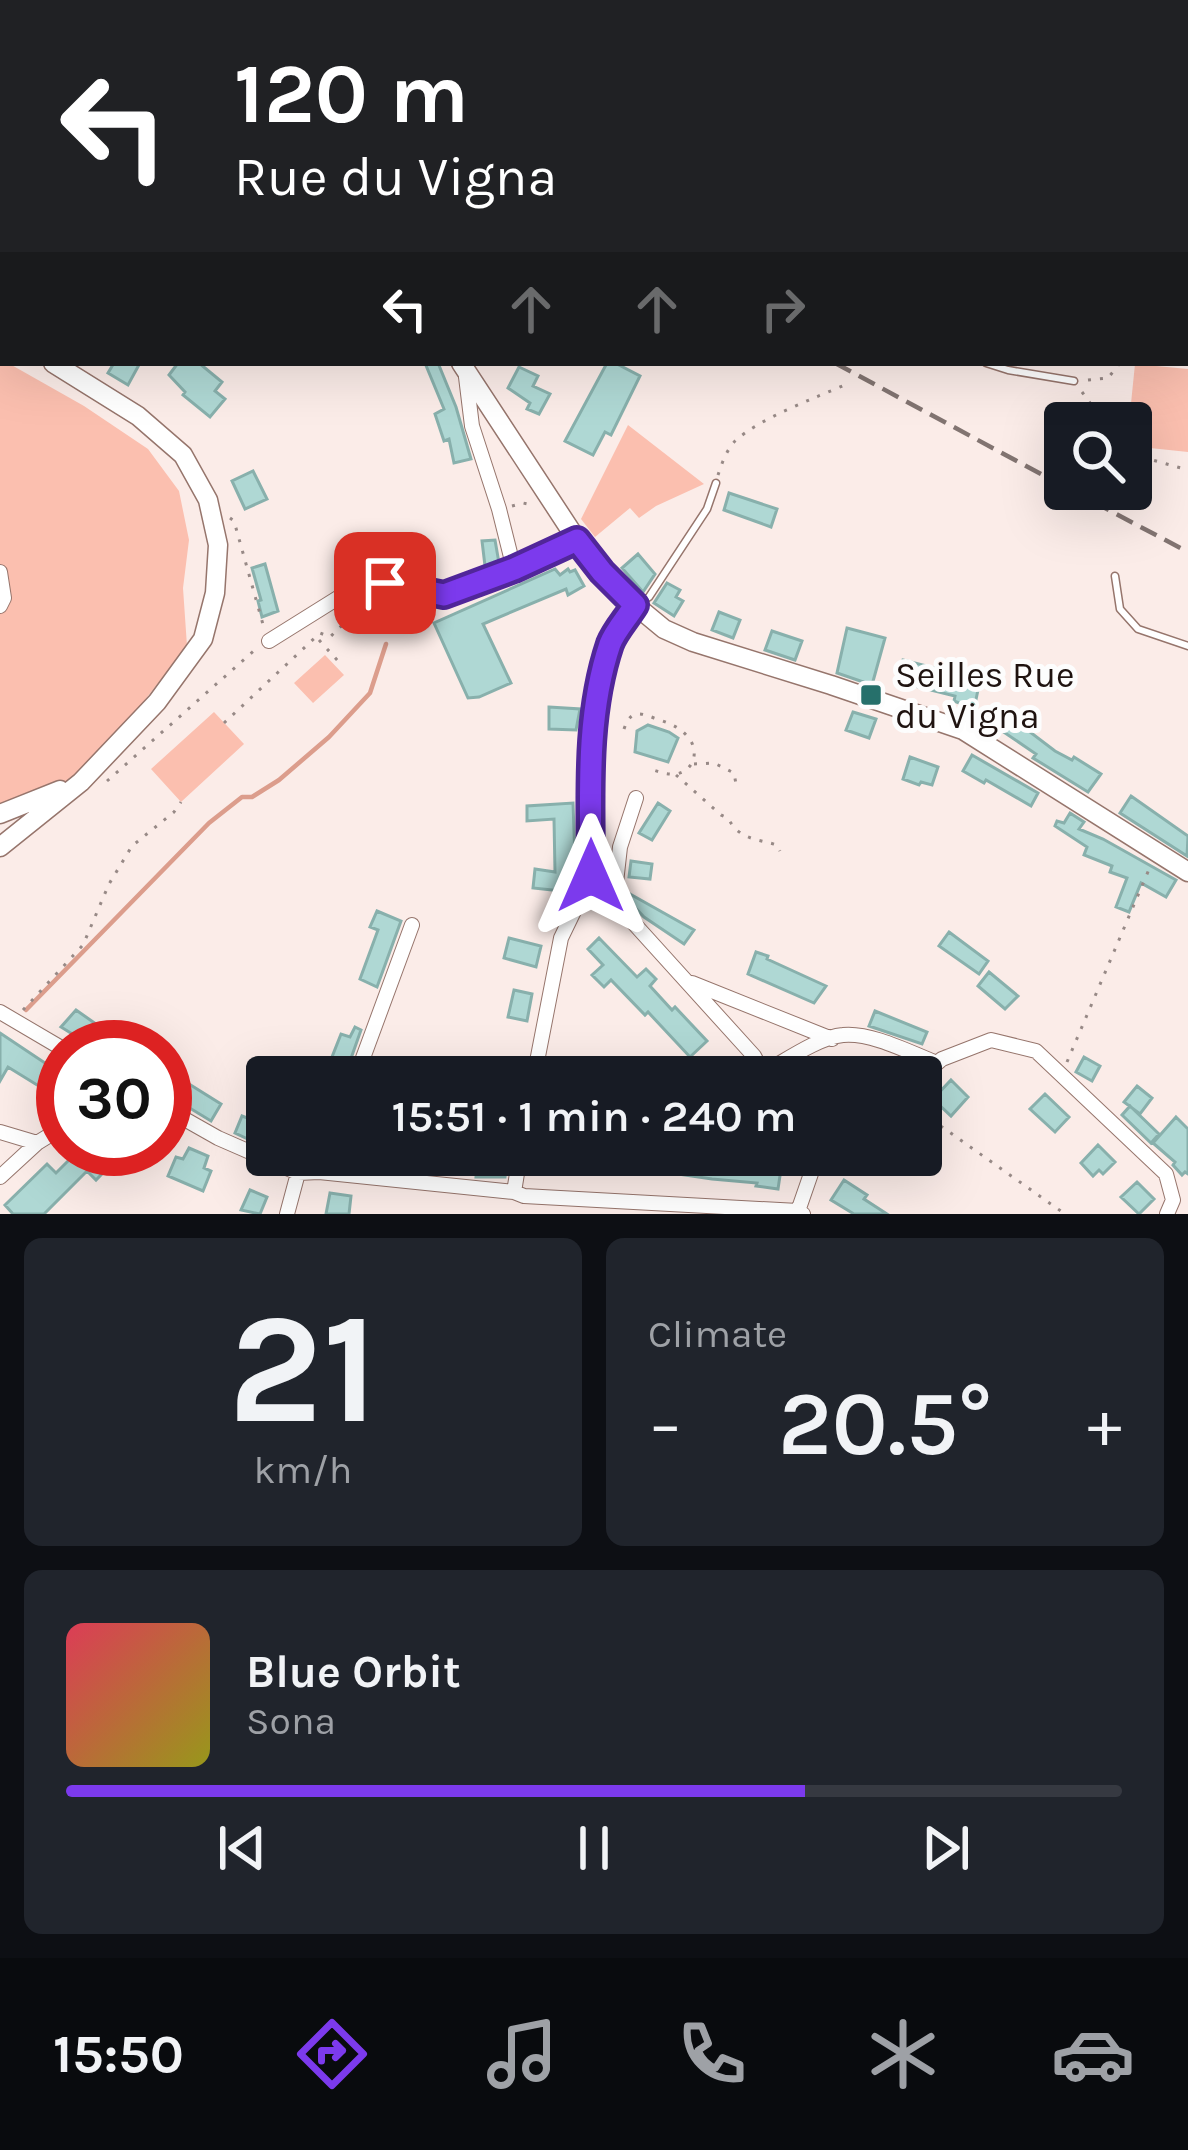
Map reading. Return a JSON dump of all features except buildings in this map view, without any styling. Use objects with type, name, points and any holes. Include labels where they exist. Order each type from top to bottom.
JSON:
[{"type":"street","points":[[0,847],[90,786],[158,702],[202,638],[218,570],[218,544],[208,500],[183,455],[137,416],[58,366]]},
{"type":"street","points":[[463,367],[472,426],[514,569]]},
{"type":"street","points":[[463,367],[577,540],[602,572],[664,629],[963,730],[1188,872]]},
{"type":"street","points":[[268,641],[365,585],[385,583],[444,595],[577,540]]},
{"type":"street","points":[[0,572],[4,598],[0,606]]},
{"type":"street","points":[[538,1056],[561,938],[591,876],[592,746],[600,688],[611,640],[635,605]]},
{"type":"street","points":[[0,814],[90,786]]},
{"type":"street","points":[[614,900],[620,848],[636,798]]},
{"type":"street","points":[[591,876],[754,1056]]},
{"type":"street","points":[[364,1056],[412,926]]},
{"type":"street","points":[[688,981],[832,1039]]},
{"type":"street","points":[[7,1016],[36,1033]]},
{"type":"street","points":[[795,1056],[843,1035],[877,1040],[917,1056]]},
{"type":"street","points":[[942,1062],[991,1040],[1036,1051],[1166,1174],[1173,1200],[1167,1214]]},
{"type":"street","points":[[192,1123],[246,1150]]},
{"type":"street","points":[[0,1132],[36,1143]]},
{"type":"street","points":[[0,1177],[36,1144]]},
{"type":"street","points":[[287,1214],[297,1176]]},
{"type":"street","points":[[359,1176],[524,1196],[799,1213],[810,1176]]},
{"type":"street","points":[[514,1192],[517,1176]]},
{"type":"lane","points":[[995,366],[1074,381]]},
{"type":"lane","points":[[635,605],[649,597],[707,509],[716,483]]},
{"type":"lane","points":[[1115,576],[1120,609],[1138,629],[1188,646]]},
{"type":"path","points":[[1074,381],[1108,378],[1118,366]]},
{"type":"path","points":[[1074,381],[1090,402]]},
{"type":"path","points":[[716,483],[723,459],[742,436],[847,384]]},
{"type":"path","points":[[1152,460],[1188,470]]},
{"type":"path","points":[[90,786],[268,641],[234,521],[208,500]]},
{"type":"path","points":[[499,509],[523,503],[561,514]]},
{"type":"path","points":[[224,723],[316,637],[330,637],[385,583]]},
{"type":"path","points":[[316,637],[338,661],[334,665]]},
{"type":"path","points":[[624,729],[628,719],[641,713],[676,726],[695,747],[689,769],[667,774],[647,768]]},
{"type":"path","points":[[692,764],[714,763],[734,773],[736,784]]},
{"type":"path","points":[[674,774],[728,818],[734,829],[758,843],[778,844],[780,851]]},
{"type":"path","points":[[7,1016],[83,945],[109,884],[132,846],[181,802]]},
{"type":"path","points":[[1062,1075],[1156,851]]},
{"type":"path","points":[[942,1127],[1065,1214]]},
{"type":"shaded area","points":[[0,366],[13,366],[148,449],[179,491],[189,540],[183,588],[187,646],[81,782],[0,814]]},
{"type":"shaded area","points":[[1135,366],[1188,369],[1188,452],[1152,448],[1152,402],[1131,402]]},
{"type":"shaded area","points":[[628,425],[704,484],[639,518],[630,508],[595,537],[581,519]]},
{"type":"shaded area","points":[[325,655],[344,675],[313,703],[294,683]]},
{"type":"shaded area","points":[[214,712],[244,744],[181,802],[151,769]]},
{"type":"waterway","points":[[26,1010],[209,823],[242,797],[252,797],[279,780],[329,737],[370,693],[386,644]]},
{"type":"railway","points":[[841,366],[1044,476]]},
{"type":"railway","points":[[1109,510],[1188,552]]},
{"type":"place","name":"Seilles Rue du Vigna","points":[[871,695]]},
{"type":"route","points":[[385,583],[444,595],[577,540],[635,605],[611,640],[600,688],[592,746],[591,876]]}]
